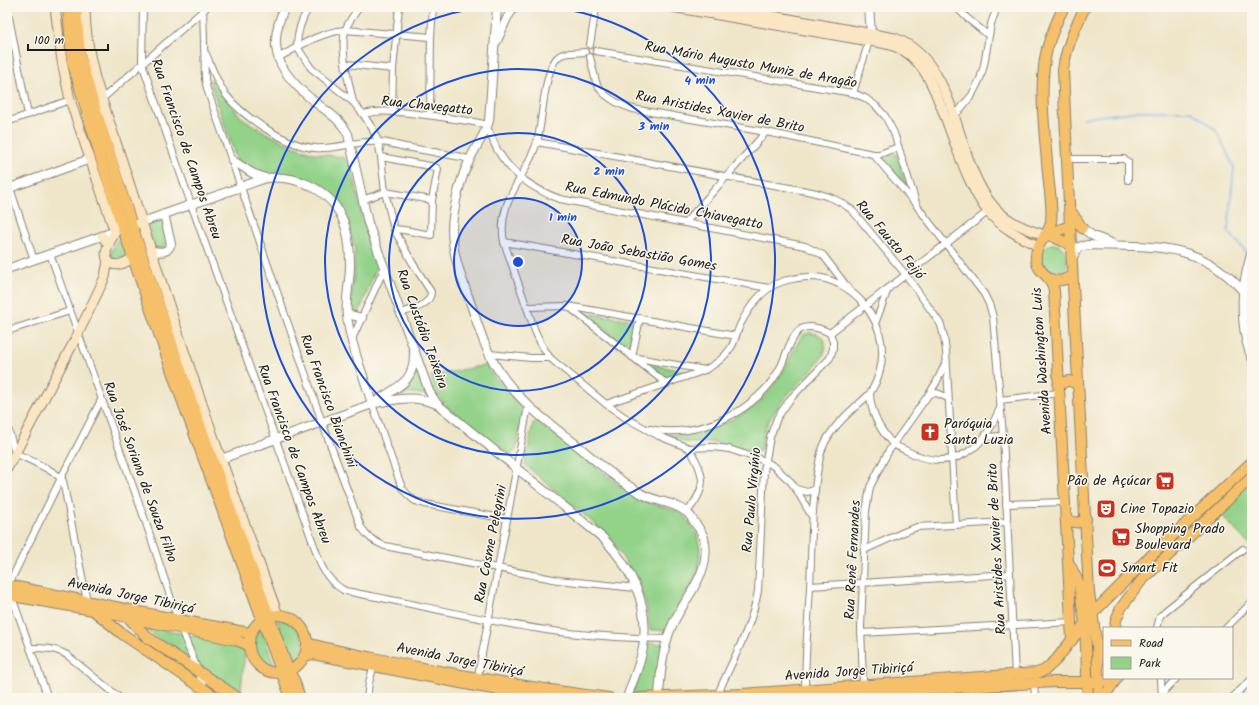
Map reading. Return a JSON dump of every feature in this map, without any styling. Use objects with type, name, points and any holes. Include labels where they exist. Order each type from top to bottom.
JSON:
[{"type":"main road","points":[[55,7],[62,61],[70,100],[90,159],[123,229],[142,254],[221,459],[286,672],[290,698]]},
{"type":"main road","points":[[68,7],[72,61],[123,229]]},
{"type":"main road","points":[[76,7],[80,56],[92,98],[123,229]]},
{"type":"main road","points":[[85,7],[86,34],[89,56],[142,222],[142,254],[176,386],[269,617]]},
{"type":"main road","points":[[672,7],[870,37]]},
{"type":"main road","points":[[723,7],[870,37],[904,51],[913,58],[924,72],[951,120],[975,191],[991,209],[999,222],[1038,246],[1049,228],[1051,213],[1044,130],[1043,98],[1045,66],[1049,43],[1064,7]]},
{"type":"main road","points":[[1085,7],[1070,42],[1063,70],[1066,159],[1089,593],[1097,645],[1098,670]]},
{"type":"main road","points":[[1069,208],[1082,228]]},
{"type":"main road","points":[[991,209],[1029,230],[1052,236],[1071,244]]},
{"type":"main road","points":[[1045,235],[1070,226]]},
{"type":"main road","points":[[7,469],[78,334],[105,277],[108,260],[106,252],[109,245],[123,229]]},
{"type":"main road","points":[[102,236],[109,245]]},
{"type":"main road","name":"Avenida Washington Luis","points":[[1038,246],[1036,260],[1039,269],[1050,280],[1054,291],[1058,390],[1069,564],[1079,584],[1085,623],[1088,698]]},
{"type":"main road","points":[[105,277],[117,266],[142,254]]},
{"type":"main road","points":[[108,260],[110,263],[117,266]]},
{"type":"main road","points":[[1050,280],[1063,281],[1072,275]]},
{"type":"main road","points":[[1058,390],[1064,382],[1071,381],[1078,386]]},
{"type":"main road","name":"Avenida Jorge Tibiriçá","points":[[865,692],[1037,673],[1045,670],[1056,660],[1093,613],[1139,567],[1252,462]]},
{"type":"main road","points":[[1115,627],[1116,620],[1121,608],[1141,581],[1252,477]]},
{"type":"main road","points":[[1067,519],[1076,523],[1082,522],[1086,519]]},
{"type":"main road","points":[[1069,564],[1072,640]]},
{"type":"main road","name":"Avenida Jorge Tibiriçá","points":[[8,590],[93,610],[130,614],[148,622],[250,632]]},
{"type":"main road","name":"Avenida Jorge Tibiriçá","points":[[8,590],[87,601],[130,614],[180,625],[236,640],[248,645]]},
{"type":"main road","points":[[1089,593],[1099,599],[1108,598],[1112,607],[1119,609],[1121,608]]},
{"type":"main road","points":[[93,610],[121,633],[206,694],[217,698]]},
{"type":"main road","points":[[130,614],[147,637],[238,698]]},
{"type":"main road","points":[[286,616],[301,626],[306,634],[307,642],[305,656],[300,663],[286,672],[274,674],[267,672],[254,662],[250,655],[248,645],[250,632],[253,627],[269,617],[286,616]]},
{"type":"main road","points":[[147,637],[145,632],[148,622]]},
{"type":"main road","points":[[1085,635],[1090,634],[1093,636],[1098,670],[1103,678]]},
{"type":"main road","name":"Avenida Jorge Tibiriçá","points":[[307,642],[374,662]]},
{"type":"main road","name":"Avenida Jorge Tibiriçá","points":[[305,656],[313,654],[374,662],[477,682],[546,698]]},
{"type":"main road","points":[[1054,682],[1053,672],[1056,660]]},
{"type":"main road","points":[[286,672],[294,680],[300,698]]},
{"type":"main road","points":[[1103,698],[1117,679]]},
{"type":"main road","points":[[1099,698],[1104,680]]},
{"type":"main road","name":"Avenida Jorge Tibiriçá","points":[[640,698],[865,692],[1104,680]]},
{"type":"main road","name":"Avenida Jorge Tibiriçá","points":[[477,682],[609,698]]},
{"type":"main road","name":"Avenida Jorge Tibiriçá","points":[[788,698],[805,693]]},
{"type":"street","points":[[7,7],[28,115]]},
{"type":"street","name":"Rua Francisco de Campos Abreu","points":[[142,7],[142,62],[191,204],[321,565],[326,575],[335,585],[345,591],[489,620],[566,632],[644,639],[667,639]]},
{"type":"street","name":"Rua Custódio Teixeira","points":[[285,7],[279,18],[276,35],[278,58],[282,67],[298,87],[337,118],[344,126],[348,134],[368,223],[402,313],[429,391],[437,404],[603,538],[624,564],[636,588],[644,619],[644,639],[640,661],[627,698]]},
{"type":"street","points":[[308,7],[303,16],[299,29],[297,47],[315,72],[353,102],[363,114],[378,142],[382,157],[385,192],[394,230],[431,292],[431,297],[423,305],[402,313]]},
{"type":"street","points":[[353,102],[346,64],[344,42],[345,30],[359,7]]},
{"type":"street","points":[[392,112],[399,7]]},
{"type":"street","points":[[430,115],[433,7]]},
{"type":"street","points":[[497,7],[489,121],[487,128],[469,160],[458,188],[452,230],[453,247],[462,278],[490,354],[505,381],[528,406],[635,490],[651,499],[676,506],[687,512],[703,536],[705,547],[704,565],[698,582],[678,614],[667,639],[660,674],[659,698]]},
{"type":"street","points":[[494,49],[506,20],[514,7]]},
{"type":"street","points":[[585,52],[586,48],[590,45],[596,7]]},
{"type":"street","points":[[853,93],[870,37],[869,7]]},
{"type":"street","points":[[956,7],[988,35]]},
{"type":"street","points":[[951,120],[972,95],[980,79],[984,65],[988,35],[997,7]]},
{"type":"street","points":[[102,99],[204,8]]},
{"type":"street","name":"Rua Francisco Bianchini","points":[[204,8],[205,78],[207,89],[322,422],[361,527],[372,540],[385,546],[558,580],[636,588]]},
{"type":"street","points":[[496,17],[501,20],[506,20]]},
{"type":"street","points":[[278,58],[297,47],[332,31],[345,30],[431,37]]},
{"type":"street","points":[[585,52],[590,57],[594,56],[596,51],[595,48],[590,45]]},
{"type":"street","points":[[204,49],[212,69],[226,95],[240,110],[254,121],[283,138],[303,146],[316,148],[333,148],[378,142],[462,157],[469,160]]},
{"type":"street","name":"Rua Mário Augusto Muniz de Aragão","points":[[596,51],[853,93],[865,98],[876,106],[885,116],[898,147]]},
{"type":"street","points":[[585,52],[564,54],[555,60],[550,70],[537,142],[505,211],[503,228],[504,242],[535,331],[541,344],[550,358],[606,404],[640,427],[689,448],[714,446],[729,449],[765,461],[783,473],[796,489],[812,517]]},
{"type":"street","name":"Rua Aristides Xavier de Brito","points":[[590,57],[597,83],[608,97],[620,105],[634,109],[766,132],[873,154],[880,154],[898,147],[917,206]]},
{"type":"street","points":[[346,64],[394,69]]},
{"type":"street","points":[[7,122],[70,100]]},
{"type":"street","name":"Rua Chavegatto","points":[[363,114],[371,112],[392,112],[430,115],[484,124],[487,128]]},
{"type":"street","name":"Rua Edmundo Plácido Chiavegatto","points":[[487,128],[498,151],[519,178],[543,193],[560,199],[805,246],[823,255],[849,290]]},
{"type":"street","points":[[686,222],[728,177],[766,132]]},
{"type":"street","name":"Rua Fausto Feijó","points":[[537,142],[812,192],[832,197],[852,210],[906,275],[941,326],[944,337],[956,525]]},
{"type":"street","name":"Rua Aristides Xavier de Brito","points":[[873,154],[917,206],[984,294],[993,317],[1003,436],[1015,675]]},
{"type":"street","points":[[382,157],[437,168],[438,170],[432,200],[431,235],[404,230],[394,230]]},
{"type":"street","points":[[9,189],[90,159]]},
{"type":"street","points":[[1066,159],[1124,159],[1128,162],[1128,180]]},
{"type":"street","points":[[232,160],[252,174],[266,178]]},
{"type":"street","points":[[7,269],[266,178],[276,177],[292,179],[310,186],[327,198],[340,213],[348,237],[350,266],[347,314],[352,339],[402,488],[408,495],[416,500],[438,507],[507,519]]},
{"type":"street","points":[[7,179],[9,189],[34,260]]},
{"type":"street","points":[[362,200],[385,192],[432,200]]},
{"type":"street","points":[[640,427],[657,431],[677,431],[698,428],[717,422],[745,407],[766,389],[781,366],[797,333],[802,328],[809,327],[821,329],[830,333],[991,209]]},
{"type":"street","points":[[142,254],[162,252],[170,247],[171,242],[164,214]]},
{"type":"street","points":[[1070,226],[1082,228],[1092,236],[1121,246]]},
{"type":"street","name":"Rua João Sebastião Gomes","points":[[504,242],[769,288]]},
{"type":"street","points":[[1072,259],[1075,251],[1081,246],[1088,245],[1164,248],[1197,256],[1223,272],[1243,291]]},
{"type":"street","points":[[1252,250],[1243,291],[1245,334],[1248,350],[1252,358]]},
{"type":"street","name":"Rua José Soriano de Souza Filho","points":[[50,254],[180,625],[206,694]]},
{"type":"street","points":[[352,339],[385,267]]},
{"type":"street","points":[[606,404],[705,370],[726,354],[732,346],[740,325],[752,305],[769,288],[782,282],[796,279],[821,278],[849,290],[865,306],[876,321],[880,332],[882,358],[880,370],[870,394],[834,428],[820,455],[814,490],[812,517],[805,693]]},
{"type":"street","points":[[876,321],[888,289]]},
{"type":"street","points":[[527,307],[568,306],[736,336]]},
{"type":"street","points":[[568,306],[667,384]]},
{"type":"street","points":[[7,331],[70,311]]},
{"type":"street","points":[[347,314],[362,318]]},
{"type":"street","points":[[632,357],[640,318]]},
{"type":"street","name":"Rua Paulo Virgínio","points":[[717,696],[744,636],[754,609],[758,591],[765,461],[770,437],[777,418],[791,398],[830,358],[833,349],[833,342],[830,333]]},
{"type":"street","points":[[374,403],[407,380],[414,362],[414,348]]},
{"type":"street","points":[[490,354],[531,358],[550,358]]},
{"type":"street","points":[[632,357],[705,370]]},
{"type":"street","name":"Rua Renê Fernandes","points":[[865,692],[861,633],[866,511],[870,487],[893,444],[936,383],[945,362]]},
{"type":"street","points":[[870,394],[873,414],[878,425],[893,444],[916,456],[936,460],[952,459],[965,454],[985,437],[989,431],[1000,403],[1058,390]]},
{"type":"street","points":[[929,394],[937,392],[948,398]]},
{"type":"street","points":[[221,459],[374,403],[417,398],[437,404]]},
{"type":"street","points":[[48,698],[8,590],[61,478],[101,400]]},
{"type":"street","name":"Rua Cosme Pelegrini","points":[[477,682],[528,406]]},
{"type":"street","points":[[7,425],[15,453],[53,472],[61,478],[65,488],[87,601]]},
{"type":"street","points":[[985,437],[1003,436]]},
{"type":"street","points":[[687,512],[697,501],[703,481],[698,462],[689,448]]},
{"type":"street","points":[[796,489],[807,492],[814,490]]},
{"type":"street","points":[[1006,504],[1065,502]]},
{"type":"street","points":[[864,550],[917,527],[1007,522]]},
{"type":"street","points":[[1157,627],[1160,616],[1165,611],[1243,549]]},
{"type":"street","points":[[810,586],[1010,574]]},
{"type":"street","points":[[1227,627],[1252,602]]},
{"type":"street","points":[[861,633],[1072,622]]},
{"type":"street","points":[[30,648],[50,648],[63,653],[120,698]]},
{"type":"street","points":[[367,698],[374,662]]},
{"type":"street","points":[[1160,679],[1162,696]]},
{"type":"street","points":[[1162,696],[1176,679]]},
{"type":"street","points":[[1232,698],[1252,679]]},
{"type":"street","points":[[1034,683],[1035,698]]},
{"type":"green space","points":[[211,79],[215,81],[223,96],[242,118],[268,134],[295,147],[314,153],[342,157],[348,161],[353,172],[362,217],[378,263],[359,313],[353,314],[350,303],[354,275],[355,248],[345,213],[337,199],[322,187],[307,179],[292,176],[256,176],[238,164],[210,82]]},
{"type":"green space","points":[[896,153],[907,187],[883,159]]},
{"type":"green space","points":[[161,219],[168,244],[158,248],[154,247],[148,224]]},
{"type":"green space","points":[[121,233],[130,258],[114,261],[111,259],[111,252]]},
{"type":"green space","points":[[1051,244],[1063,248],[1067,259],[1067,268],[1056,276],[1047,272],[1040,265],[1041,254],[1044,248]]},
{"type":"green space","points":[[583,313],[634,320],[629,349]]},
{"type":"green space","points":[[811,333],[817,334],[824,338],[825,350],[823,355],[815,367],[789,393],[768,422],[763,434],[762,446],[760,450],[754,451],[716,442],[686,442],[668,435],[683,434],[712,427],[727,422],[753,407],[774,385],[801,337]]},
{"type":"green space","points":[[644,363],[688,372],[663,379]]},
{"type":"green space","points":[[486,365],[493,376],[520,403],[523,412],[516,450],[509,454],[451,411],[434,389],[431,376]]},
{"type":"green space","points":[[417,370],[427,395],[414,393],[397,395],[411,384]]},
{"type":"green space","points":[[538,421],[637,499],[677,511],[686,518],[697,534],[700,549],[698,571],[669,624],[663,630],[650,630],[646,604],[636,579],[609,536],[525,465],[533,423]]},
{"type":"green space","points":[[1252,482],[1252,548],[1219,512]]},
{"type":"green space","points":[[277,620],[293,625],[302,637],[304,644],[302,652],[299,659],[292,665]]},
{"type":"green space","points":[[150,627],[240,646],[245,650],[241,690],[199,667],[149,632],[148,629]]},
{"type":"green space","points":[[261,627],[275,668],[262,662],[254,650],[253,640]]},
{"type":"green space","points":[[647,643],[663,644],[656,694],[632,695]]},
{"type":"waterway","points":[[1083,118],[1139,111],[1192,111],[1216,130],[1234,167],[1228,231],[1247,253]]},
{"type":"place","name":"Paróquia Santa Luzia","points":[[930,432]]},
{"type":"place","name":"Pão de Açúcar","points":[[1165,481]]},
{"type":"place","name":"Cine Topazio","points":[[1106,509]]},
{"type":"place","name":"Shopping Prado Boulevard","points":[[1121,537]]},
{"type":"place","name":"Smart Fit","points":[[1107,568]]}]
